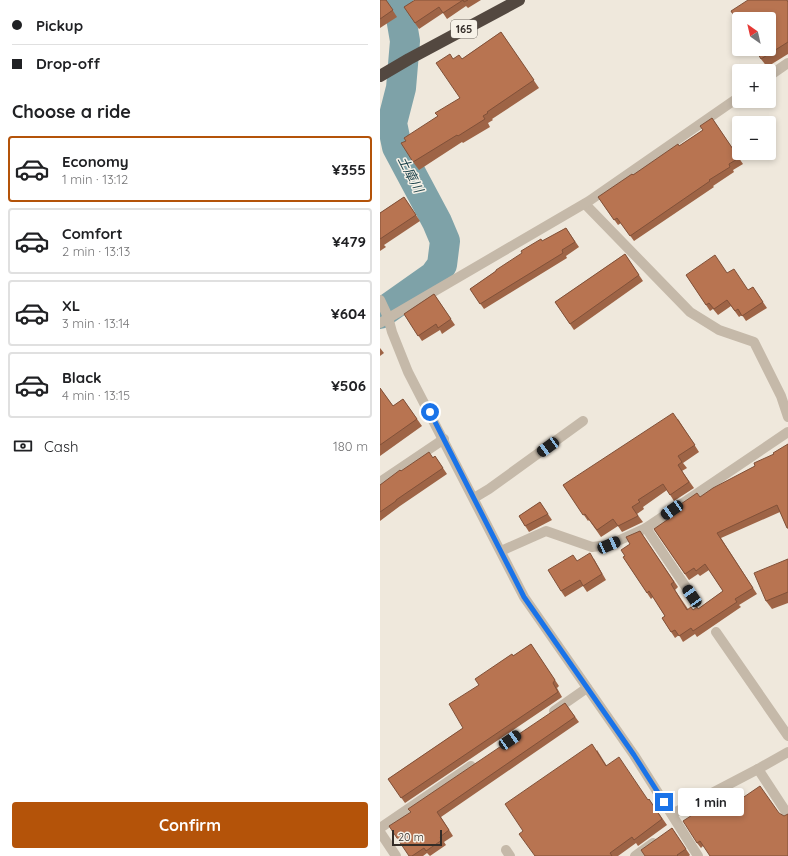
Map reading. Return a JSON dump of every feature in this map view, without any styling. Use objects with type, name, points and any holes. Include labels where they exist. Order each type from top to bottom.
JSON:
[{"type":"highway","name":"165","points":[[380,76],[519,0]]},
{"type":"street","points":[[776,71],[788,63]]},
{"type":"street","points":[[384,320],[585,204],[732,102]]},
{"type":"street","points":[[585,204],[690,312],[719,330],[754,342],[781,396],[788,417]]},
{"type":"street","points":[[380,300],[384,320],[392,332],[408,372],[444,439],[524,597],[634,755],[672,814],[675,827],[698,856]]},
{"type":"street","points":[[474,498],[489,489],[583,421]]},
{"type":"street","points":[[501,551],[546,531],[592,546],[609,545],[646,528],[788,432]]},
{"type":"street","points":[[380,482],[444,439]]},
{"type":"street","points":[[646,528],[692,596]]},
{"type":"street","points":[[716,632],[788,736]]},
{"type":"street","points":[[548,714],[587,688]]},
{"type":"street","points":[[672,814],[788,752]]},
{"type":"street","points":[[380,828],[477,762]]},
{"type":"street","points":[[758,769],[788,815]]},
{"type":"street","points":[[380,832],[396,856]]},
{"type":"street","points":[[635,856],[660,838]]},
{"type":"building","points":[[380,0],[386,0],[393,10],[380,19]]},
{"type":"building","points":[[415,0],[463,0],[443,13],[439,7],[415,23],[404,7]]},
{"type":"building","points":[[748,0],[787,0],[788,42],[776,50],[776,12],[732,13],[731,11]]},
{"type":"building","points":[[501,32],[534,80],[487,112],[488,113],[483,116],[485,119],[413,162],[401,143],[406,141],[404,138],[438,116],[435,113],[460,98],[436,63],[450,54],[453,59],[459,55],[462,59]]},
{"type":"building","points":[[712,118],[732,148],[732,160],[736,160],[729,164],[730,167],[709,180],[710,181],[630,236],[617,218],[614,220],[598,197],[678,144],[679,146],[703,130],[700,126]]},
{"type":"building","points":[[404,197],[416,215],[380,239],[380,213]]},
{"type":"building","points":[[566,228],[575,242],[562,250],[563,253],[480,304],[470,289],[522,253],[521,251],[541,239],[542,241]]},
{"type":"building","points":[[625,254],[639,275],[570,324],[555,302]]},
{"type":"building","points":[[715,255],[727,273],[734,269],[748,290],[753,287],[763,302],[742,316],[738,309],[735,311],[727,300],[714,309],[709,303],[706,305],[686,275]]},
{"type":"building","points":[[434,294],[451,319],[438,328],[436,324],[418,336],[404,314]]},
{"type":"building","points":[[380,388],[393,406],[403,399],[417,419],[380,445]]},
{"type":"building","points":[[673,413],[695,445],[678,456],[682,462],[678,465],[689,482],[670,495],[663,484],[638,500],[640,502],[632,507],[638,516],[618,526],[613,519],[597,530],[585,514],[583,515],[563,485]]},
{"type":"building","points":[[788,444],[788,528],[777,505],[717,533],[753,588],[735,599],[737,602],[693,631],[691,628],[679,636],[675,630],[671,632],[662,618],[665,616],[649,591],[647,593],[623,557],[625,556],[621,550],[630,544],[626,537],[640,531],[674,582],[671,584],[687,610],[691,607],[693,610],[697,607],[698,609],[723,591],[705,564],[696,571],[694,568],[685,574],[654,529],[680,511],[678,506],[697,493],[700,497],[713,488],[755,466],[754,463],[774,454],[773,453]]},
{"type":"building","points":[[429,452],[433,458],[435,456],[443,468],[380,512],[380,485],[400,470],[401,471]]},
{"type":"building","points":[[540,502],[548,514],[525,526],[519,516]]},
{"type":"building","points":[[590,553],[602,574],[583,586],[580,580],[561,591],[548,570],[573,555],[577,561]]},
{"type":"building","points":[[788,559],[788,592],[766,601],[754,573]]},
{"type":"building","points":[[531,644],[555,680],[553,683],[558,692],[401,798],[388,779],[463,728],[449,704],[479,685],[475,679],[512,654],[513,656]]},
{"type":"building","points":[[565,703],[575,717],[437,812],[449,830],[440,837],[442,840],[426,851],[424,848],[412,856],[409,856],[389,826],[411,812],[408,809]]},
{"type":"building","points":[[592,744],[606,766],[619,757],[662,819],[634,840],[632,837],[610,853],[612,856],[535,856],[519,834],[523,831],[505,804]]},
{"type":"building","points":[[760,786],[779,813],[784,816],[788,814],[788,856],[710,856],[700,841],[697,843],[683,821],[731,790],[738,801]]},
{"type":"building","points":[[672,828],[686,849],[677,855],[678,856],[645,856],[641,850]]},
{"type":"waterway","name":"土庫川","points":[[380,314],[434,276],[442,265],[445,241],[437,222],[397,147],[392,123],[401,88],[405,41],[398,0]]},
{"type":"route","points":[[430,412],[524,597],[634,755],[664,802]]}]
